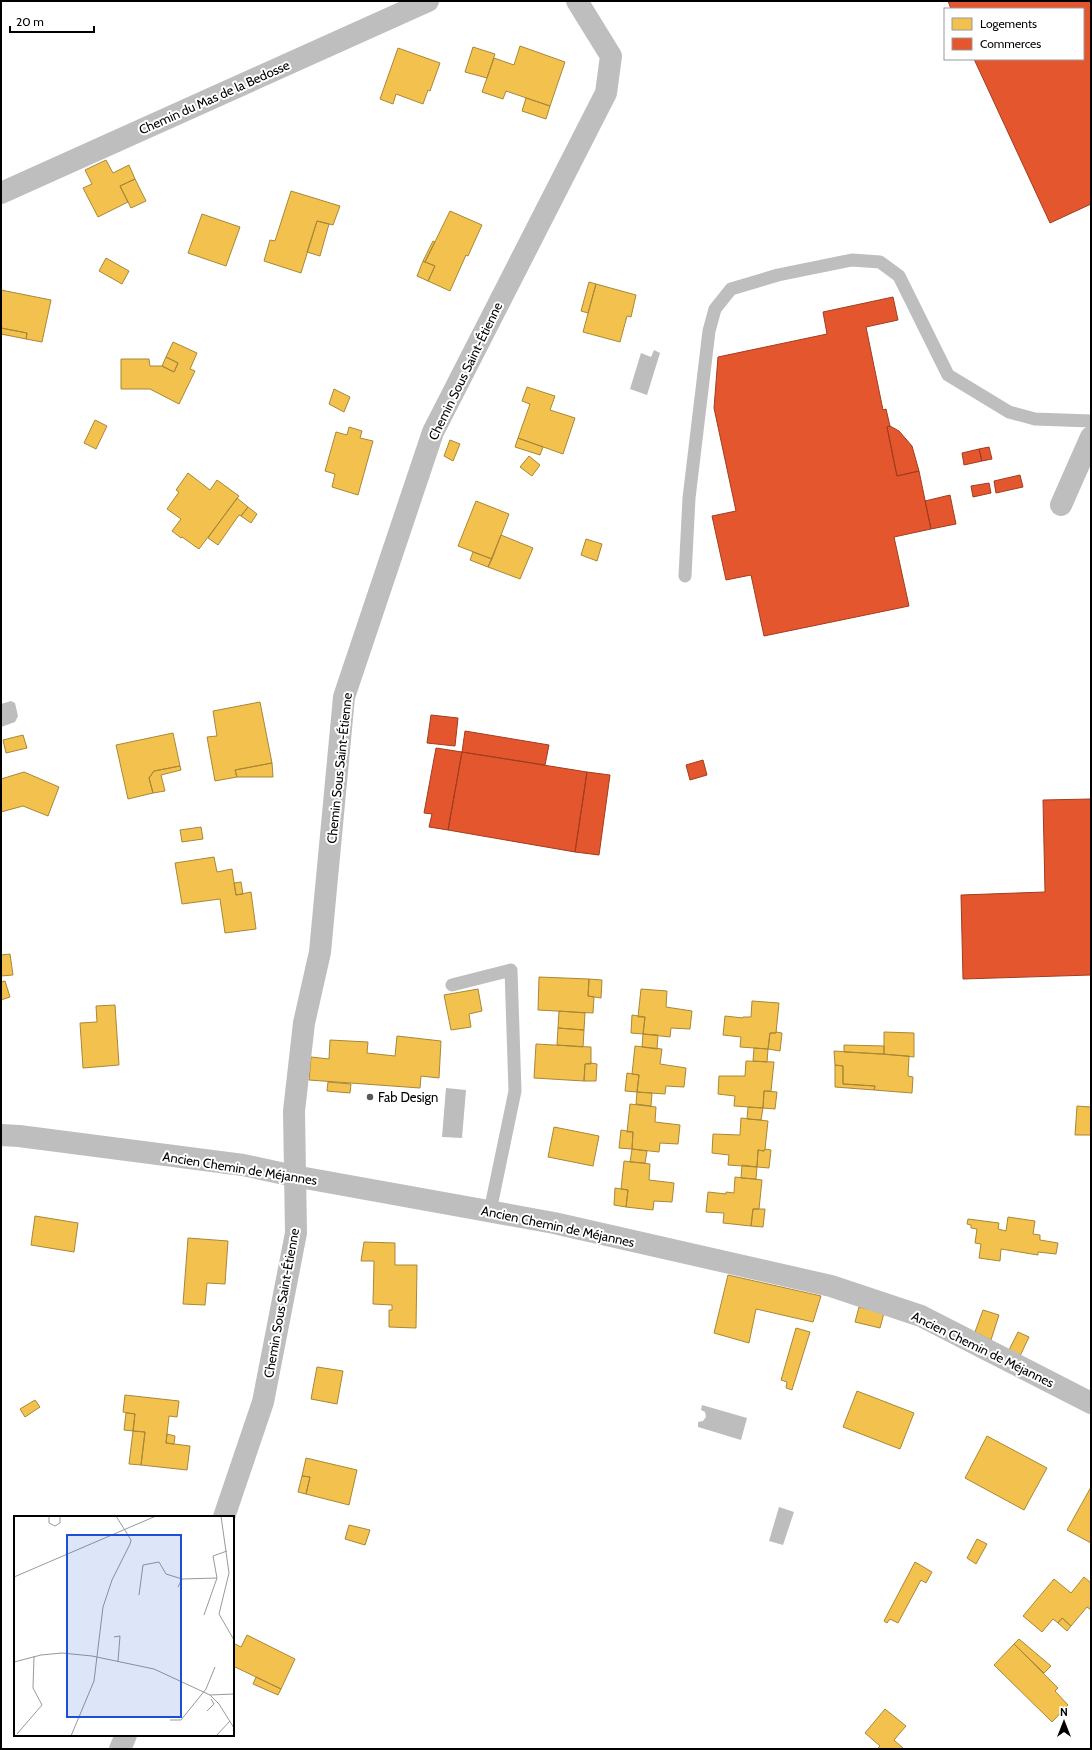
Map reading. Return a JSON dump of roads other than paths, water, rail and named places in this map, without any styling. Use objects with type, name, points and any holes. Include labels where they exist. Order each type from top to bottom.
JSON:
[{"type":"street","name":"Chemin du Mas de la Bedosse","points":[[1,193],[428,1]]},
{"type":"street","name":"Chemin Sous Saint-Étienne","points":[[224,1516],[263,1402],[296,1233],[294,1111],[304,1023],[320,952],[344,697],[432,432],[606,93],[611,56],[577,1]]},
{"type":"street","points":[[1061,504],[1091,437]]},
{"type":"street","name":"Ancien Chemin de Méjannes","points":[[1,1135],[19,1136],[244,1166],[554,1223],[831,1286],[921,1316],[1091,1402]]},
{"type":"street","points":[[120,1749],[126,1736]]},
{"type":"lane","points":[[685,576],[689,498],[709,330],[715,310],[732,289],[778,275],[852,260],[880,262],[899,276],[948,375],[1010,412],[1035,419],[1091,421]]},
{"type":"lane","points":[[452,985],[511,970],[515,1091],[490,1211]]},
{"type":"place","name":"Fab Design","points":[[370,1097]]}]
